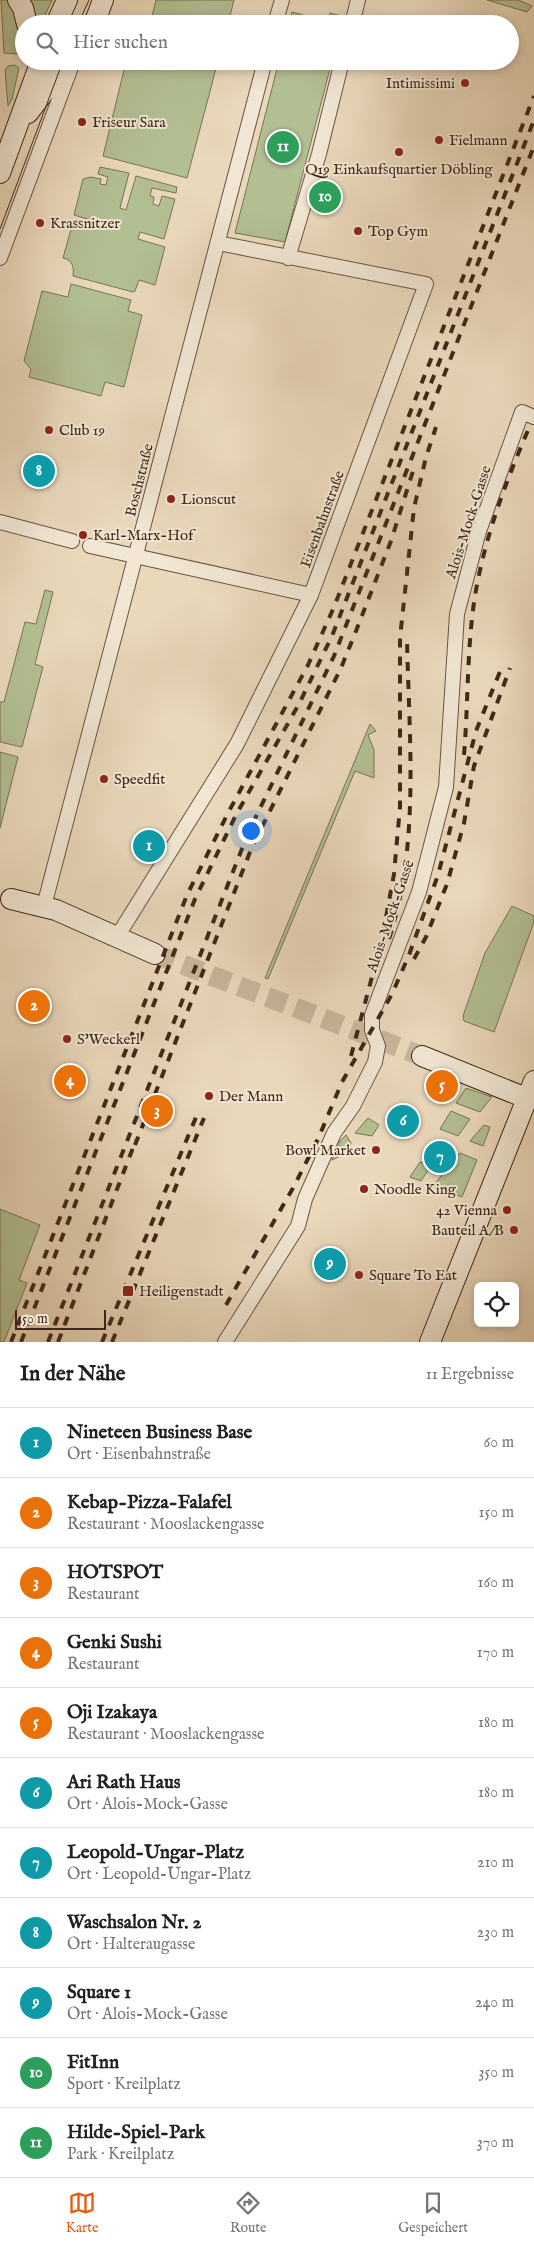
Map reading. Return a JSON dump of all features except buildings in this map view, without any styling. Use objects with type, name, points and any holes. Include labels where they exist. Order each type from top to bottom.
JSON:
[{"type":"street","points":[[18,0],[25,15]]},
{"type":"street","points":[[60,15],[67,0]]},
{"type":"street","points":[[97,15],[103,0]]},
{"type":"street","points":[[278,15],[282,0]]},
{"type":"street","points":[[354,15],[358,0]]},
{"type":"street","points":[[30,88],[31,70]]},
{"type":"street","points":[[0,173],[37,70]]},
{"type":"street","points":[[16,129],[61,70]]},
{"type":"street","points":[[0,258],[71,70]]},
{"type":"street","name":"Boschstraße","points":[[44,906],[263,70]]},
{"type":"street","points":[[288,258],[319,154],[340,70]]},
{"type":"street","name":"Eisenbahnstraße","points":[[117,937],[237,744],[311,595],[426,284],[218,243]]},
{"type":"street","name":"Alois-Mock-Gasse","points":[[225,1342],[298,1226],[305,1199],[334,1133],[353,1106],[375,1062],[378,1046],[372,1030],[372,1015],[419,892],[446,787],[457,614],[479,531],[528,414]]},
{"type":"street","points":[[0,522],[72,541]]},
{"type":"street","points":[[90,546],[311,595]]},
{"type":"street","points":[[11,898],[44,906],[155,954]]},
{"type":"street","points":[[422,1056],[531,1094],[432,1338]]},
{"type":"green space","points":[[1,0],[13,0],[19,15],[15,15],[15,54],[4,53]]},
{"type":"green space","points":[[28,0],[52,0],[45,15],[32,15]]},
{"type":"green space","points":[[156,0],[234,0],[230,15],[152,15]]},
{"type":"green space","points":[[487,0],[518,0],[532,6],[527,12]]},
{"type":"green space","points":[[292,12],[303,15],[291,15]]},
{"type":"green space","points":[[15,65],[15,70],[19,70],[12,99],[8,106],[5,70],[8,66]]},
{"type":"green space","points":[[124,70],[216,70],[187,178],[103,156]]},
{"type":"green space","points":[[277,70],[330,70],[285,242],[235,233]]},
{"type":"green space","points":[[100,167],[129,173],[120,208],[126,210],[136,176],[177,187],[176,193],[152,188],[150,196],[154,197],[153,204],[159,206],[162,196],[175,199],[164,239],[140,232],[138,239],[165,247],[155,285],[139,280],[133,292],[73,276],[72,264],[69,260],[63,258],[73,222],[96,228],[97,222],[74,215],[83,179],[91,177],[101,179],[100,184],[106,185],[108,177],[98,174]]},
{"type":"green space","points":[[71,284],[131,300],[128,311],[142,315],[124,387],[105,382],[101,396],[29,377],[31,369],[24,361],[42,291],[68,297]]},
{"type":"green space","points":[[45,590],[53,592],[35,664],[43,667],[22,747],[0,742],[0,702],[4,702],[25,622],[36,624]]},
{"type":"green space","points":[[370,724],[376,731],[368,735],[374,750],[374,778],[355,771],[268,979],[265,978]]},
{"type":"green space","points":[[0,752],[18,757],[0,828]]},
{"type":"green space","points":[[512,906],[534,916],[534,922],[494,1032],[464,1021],[463,1016],[485,953]]},
{"type":"green space","points":[[466,1088],[492,1097],[480,1112],[456,1103]]},
{"type":"green space","points":[[451,1111],[470,1119],[458,1136],[440,1129]]},
{"type":"green space","points":[[368,1118],[379,1125],[372,1136],[355,1133]]},
{"type":"green space","points":[[484,1125],[490,1127],[483,1146],[470,1141]]},
{"type":"green space","points":[[346,1135],[351,1143],[349,1152],[332,1160],[340,1141]]},
{"type":"green space","points":[[432,1143],[445,1148],[437,1158],[426,1153]]},
{"type":"green space","points":[[460,1153],[477,1160],[462,1197],[433,1186]]},
{"type":"green space","points":[[420,1162],[431,1166],[421,1181],[410,1177]]},
{"type":"green space","points":[[0,1209],[40,1225],[19,1280],[27,1283],[4,1342],[0,1342]]},
{"type":"tunnel","points":[[155,954],[422,1056]]},
{"type":"tram line","points":[[82,15],[89,0]]},
{"type":"tram line","points":[[0,229],[60,70]]},
{"type":"railway","points":[[11,1342],[187,895],[228,813],[308,665],[334,607],[534,96]]},
{"type":"railway","points":[[21,1342],[195,899],[237,813],[299,704],[332,636],[534,120]]},
{"type":"railway","points":[[48,1342],[249,831],[334,656],[534,146]]},
{"type":"railway","points":[[351,1056],[382,939],[394,874],[400,807],[400,638],[414,508],[426,457],[436,427]]},
{"type":"railway","points":[[464,755],[470,646],[477,586],[495,517],[529,428]]},
{"type":"railway","points":[[135,1145],[252,847],[341,668],[391,541],[413,471]]},
{"type":"railway","points":[[389,939],[399,903],[409,829],[410,753],[407,639]]},
{"type":"railway","points":[[414,959],[426,937],[447,884],[464,823],[474,766],[510,668]]},
{"type":"railway","points":[[226,1305],[293,1188],[318,1139],[342,1082],[392,994],[409,955],[438,875],[476,731],[501,669]]},
{"type":"railway","points":[[102,1342],[197,1115]]},
{"type":"railway","points":[[112,1342],[204,1118]]},
{"type":"railway","points":[[58,1342],[136,1140]]},
{"type":"place","name":"Intimissimi","points":[[465,83]]},
{"type":"place","name":"Friseur Sara","points":[[82,122]]},
{"type":"place","name":"Fielmann","points":[[439,140]]},
{"type":"place","name":"Hilde-Spiel-Park","points":[[283,147]]},
{"type":"place","name":"Q19 Einkaufsquartier Döbling","points":[[399,152]]},
{"type":"place","name":"FitInn","points":[[325,197]]},
{"type":"place","name":"Krassnitzer","points":[[40,223]]},
{"type":"place","name":"Top Gym","points":[[358,231]]},
{"type":"place","name":"Club 19","points":[[49,430]]},
{"type":"place","name":"Waschsalon Nr. 2","points":[[39,471]]},
{"type":"place","name":"Lionscut","points":[[171,499]]},
{"type":"place","name":"Karl-Marx-Hof","points":[[83,535]]},
{"type":"place","name":"Speedfit","points":[[104,779]]},
{"type":"place","name":"Nineteen Business Base","points":[[149,846]]},
{"type":"place","name":"Kebap-Pizza-Falafel","points":[[34,1006]]},
{"type":"place","name":"S'Weckerl","points":[[67,1039]]},
{"type":"place","name":"Genki Sushi","points":[[70,1081]]},
{"type":"place","name":"Oji Izakaya","points":[[442,1086]]},
{"type":"place","name":"Der Mann","points":[[209,1096]]},
{"type":"place","name":"HOTSPOT","points":[[157,1111]]},
{"type":"place","name":"Ari Rath Haus","points":[[403,1121]]},
{"type":"place","name":"Bowl Market","points":[[376,1150]]},
{"type":"place","name":"Leopold-Ungar-Platz","points":[[440,1157]]},
{"type":"place","name":"Noodle King","points":[[364,1189]]},
{"type":"place","name":"42 Vienna","points":[[507,1210]]},
{"type":"place","name":"Bauteil A/B","points":[[514,1230]]},
{"type":"place","name":"Square 1","points":[[330,1264]]},
{"type":"place","name":"Square To Eat","points":[[359,1275]]},
{"type":"place","name":"Heiligenstadt","points":[[128,1291]]}]
